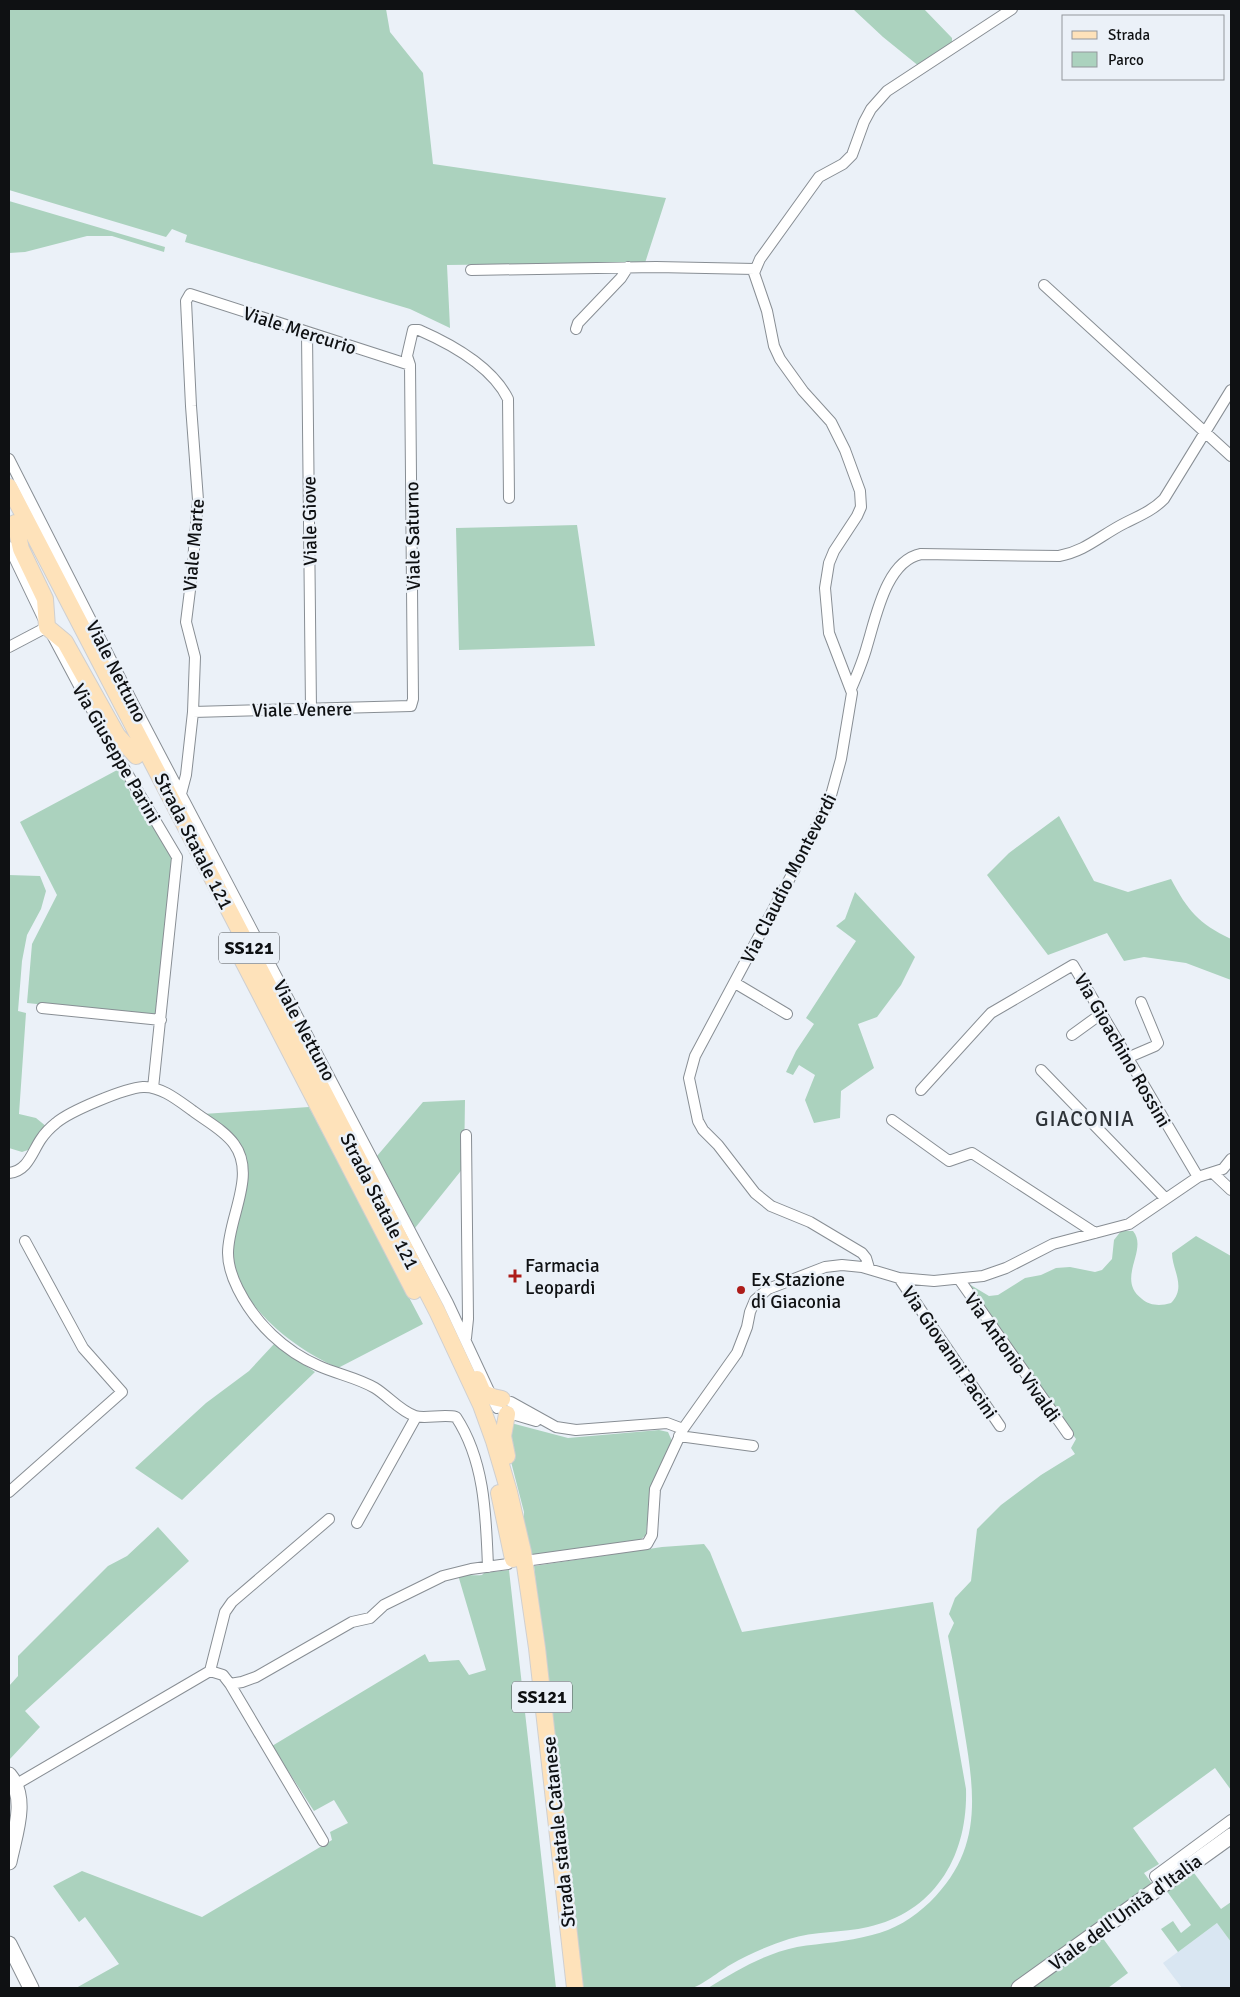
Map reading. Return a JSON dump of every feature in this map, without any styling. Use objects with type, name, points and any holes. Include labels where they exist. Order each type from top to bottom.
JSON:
[{"type":"main road","name":"Strada Statale 121","points":[[9,487],[438,1313],[497,1405]]},
{"type":"main road","name":"Strada Statale 121","points":[[12,517],[428,1318],[497,1405]]},
{"type":"main road","points":[[12,517],[21,548],[44,599],[47,627],[65,642],[117,735],[136,756]]},
{"type":"main road","points":[[497,1405],[505,1449],[517,1492],[517,1522]]},
{"type":"main road","name":"Strada statale Catanese","points":[[497,1405],[494,1441],[517,1522],[537,1648],[575,1988]]},
{"type":"main road","name":"Strada statale Catanese","points":[[497,1405],[499,1495],[516,1575],[564,1988]]},
{"type":"street","points":[[471,270],[628,267],[755,269],[819,177],[844,164],[852,155],[864,122],[871,109],[887,91],[1012,9]]},
{"type":"street","points":[[576,329],[578,323],[621,278],[628,267]]},
{"type":"street","name":"Via Claudio Monteverdi","points":[[755,269],[754,273],[767,311],[774,346],[780,359],[803,391],[831,422],[845,450],[860,492],[861,506],[857,516],[834,551],[829,563],[825,588],[826,618],[829,633],[852,694],[841,759],[830,799],[695,1056],[689,1078],[698,1121],[703,1130],[718,1145],[755,1193],[771,1206],[810,1222],[862,1253],[866,1258],[868,1268]]},
{"type":"street","points":[[1044,285],[1231,456]]},
{"type":"street","name":"Viale Mercurio","points":[[190,294],[410,365]]},
{"type":"street","name":"Viale Marte","points":[[181,794],[186,775],[193,712],[195,658],[186,622],[198,500],[186,301],[190,294]]},
{"type":"street","name":"Viale Saturno","points":[[411,706],[413,699],[410,365],[407,356],[413,330],[418,330],[460,351],[488,373],[503,389],[508,399],[509,498]]},
{"type":"street","name":"Viale Giove","points":[[307,333],[311,709]]},
{"type":"street","points":[[851,689],[883,594],[897,570],[905,561],[921,554],[1059,556],[1080,550],[1125,523],[1155,508],[1164,499],[1231,390]]},
{"type":"street","name":"Viale Nettuno","points":[[9,459],[181,794],[465,1338],[497,1405]]},
{"type":"street","name":"Via Giuseppe Parini","points":[[9,547],[47,627],[111,746],[177,857],[153,1088]]},
{"type":"street","points":[[9,647],[47,627]]},
{"type":"street","name":"Viale Venere","points":[[193,712],[411,706]]},
{"type":"street","name":"Via Gioachino Rossini","points":[[921,1090],[991,1013],[1073,965],[1198,1177]]},
{"type":"street","points":[[735,983],[787,1014]]},
{"type":"street","points":[[1127,1058],[1158,1043],[1141,1002]]},
{"type":"street","points":[[42,1008],[161,1020]]},
{"type":"street","points":[[1072,1035],[1102,1014]]},
{"type":"street","points":[[1041,1070],[1165,1198]]},
{"type":"street","points":[[9,1173],[23,1168],[44,1134],[68,1114],[133,1088],[153,1088],[174,1098],[226,1135],[240,1154],[244,1184],[233,1216],[228,1254],[230,1270],[248,1308],[263,1327],[302,1358],[376,1388],[416,1417],[447,1414],[456,1417],[466,1435],[483,1489],[488,1567]]},
{"type":"street","points":[[892,1120],[949,1161],[972,1153],[1095,1233]]},
{"type":"street","points":[[465,1338],[468,1318],[466,1135]]},
{"type":"street","points":[[532,1560],[647,1544],[652,1535],[655,1489],[681,1432],[737,1353],[747,1327],[750,1312],[757,1298],[768,1289],[825,1267],[868,1268],[899,1278],[934,1281],[984,1276],[1006,1268],[1053,1244],[1129,1224],[1198,1177],[1223,1169],[1231,1159]]},
{"type":"street","points":[[1213,1173],[1231,1190]]},
{"type":"street","points":[[11,1486],[122,1392],[83,1348],[25,1242]]},
{"type":"street","name":"Via Giovanni Pacini","points":[[899,1278],[1000,1426]]},
{"type":"street","name":"Via Antonio Vivaldi","points":[[959,1279],[1068,1434]]},
{"type":"street","points":[[497,1405],[556,1427],[576,1430],[667,1424],[681,1432],[753,1446]]},
{"type":"street","points":[[357,1523],[416,1417]]},
{"type":"street","points":[[210,1671],[225,1612],[232,1602],[329,1518]]},
{"type":"street","points":[[230,1684],[256,1677],[352,1622],[370,1618],[384,1605],[443,1576],[508,1564]]},
{"type":"street","points":[[9,1862],[19,1806],[12,1780],[210,1671],[223,1675],[230,1684],[323,1841]]},
{"type":"street","points":[[1162,1885],[1155,1876],[1231,1820]]},
{"type":"street","name":"Viale dell'Unità d'Italia","points":[[1019,1988],[1231,1836]]},
{"type":"street","points":[[9,1944],[32,1988]]},
{"type":"shaded area","points":[[1217,1923],[1231,1942],[1231,1988],[1182,1988],[1163,1963]]},
{"type":"green space","points":[[9,9],[386,9],[390,32],[423,73],[433,164],[666,198],[645,263],[447,265],[450,328],[410,309],[185,242],[187,235],[172,229],[166,237],[9,190]]},
{"type":"green space","points":[[853,9],[924,9],[952,38],[952,46],[920,67],[883,37]]},
{"type":"green space","points":[[9,201],[165,247],[164,252],[112,236],[87,236],[25,252],[9,253]]},
{"type":"green space","points":[[577,525],[595,646],[459,650],[456,528]]},
{"type":"green space","points":[[119,769],[131,794],[135,793],[173,856],[158,1015],[27,1003],[32,944],[57,895],[20,822]]},
{"type":"green space","points":[[1059,816],[1094,881],[1128,892],[1171,879],[1183,900],[1195,915],[1210,927],[1231,939],[1231,980],[1186,963],[1144,957],[1124,961],[1107,933],[1048,955],[987,875],[1009,853]]},
{"type":"green space","points":[[9,875],[40,876],[46,891],[41,909],[27,935],[22,961],[18,1011],[26,1013],[19,1114],[36,1118],[47,1127],[28,1150],[22,1152],[9,1148]]},
{"type":"green space","points":[[855,892],[915,957],[901,985],[877,1017],[858,1024],[874,1068],[841,1091],[840,1118],[814,1123],[805,1100],[815,1075],[799,1065],[793,1075],[786,1072],[796,1051],[814,1024],[806,1018],[856,941],[836,926],[845,919]]},
{"type":"green space","points":[[465,1100],[464,1167],[415,1228],[377,1156],[423,1102]]},
{"type":"green space","points":[[309,1107],[423,1324],[338,1368],[321,1360],[286,1337],[270,1323],[244,1290],[236,1272],[233,1239],[247,1185],[247,1161],[237,1144],[203,1114]]},
{"type":"green space","points":[[1121,1231],[1133,1231],[1137,1239],[1131,1283],[1142,1299],[1152,1304],[1171,1303],[1176,1297],[1178,1278],[1172,1253],[1196,1236],[1231,1256],[1231,1790],[1215,1768],[1133,1828],[1159,1864],[1144,1873],[1153,1885],[1009,1988],[708,1988],[762,1958],[785,1950],[844,1941],[880,1933],[896,1927],[930,1902],[947,1882],[959,1862],[967,1842],[971,1821],[972,1799],[968,1753],[948,1636],[954,1623],[949,1614],[955,1598],[971,1581],[977,1529],[1001,1505],[1041,1475],[1075,1454],[1071,1448],[1076,1439],[967,1284],[989,1296],[998,1295],[1025,1278],[1041,1275],[1056,1268],[1070,1267],[1095,1272],[1102,1270],[1112,1259],[1114,1240]]},
{"type":"green space","points":[[274,1344],[315,1372],[182,1500],[135,1468],[206,1403],[249,1371]]},
{"type":"green space","points":[[511,1423],[568,1438],[659,1430],[668,1432],[672,1441],[650,1493],[646,1535],[639,1541],[532,1557],[523,1529],[524,1512],[509,1454]]},
{"type":"green space","points":[[158,1527],[189,1561],[25,1711],[40,1727],[9,1760],[9,1686],[18,1676],[18,1656],[108,1566],[127,1556]]},
{"type":"green space","points":[[704,1544],[710,1552],[742,1632],[933,1602],[966,1789],[965,1814],[961,1837],[954,1858],[943,1877],[929,1894],[912,1909],[892,1920],[858,1929],[799,1936],[789,1939],[744,1957],[700,1985],[691,1988],[582,1988],[534,1566],[662,1547]]},
{"type":"green space","points":[[509,1570],[556,1988],[76,1988],[119,1964],[85,1917],[79,1922],[53,1886],[82,1871],[202,1917],[332,1840],[330,1832],[348,1823],[334,1800],[314,1811],[272,1746],[425,1654],[429,1662],[459,1660],[469,1675],[486,1670],[458,1575],[482,1575],[484,1573]]},
{"type":"green space","points":[[1194,1873],[1221,1909],[1231,1902],[1231,1942],[1217,1923],[1178,1952],[1161,1929],[1173,1921],[1181,1933],[1191,1925],[1166,1890]]},
{"type":"green space","points":[[1102,1937],[1128,1973],[1108,1988],[1031,1988]]},
{"type":"place","name":"Farmacia Leopardi","points":[[515,1276]]},
{"type":"place","name":"Ex Stazione di Giaconia","points":[[741,1290]]},
{"type":"district","name":"GIACONIA","points":[[1085,1119]]}]
